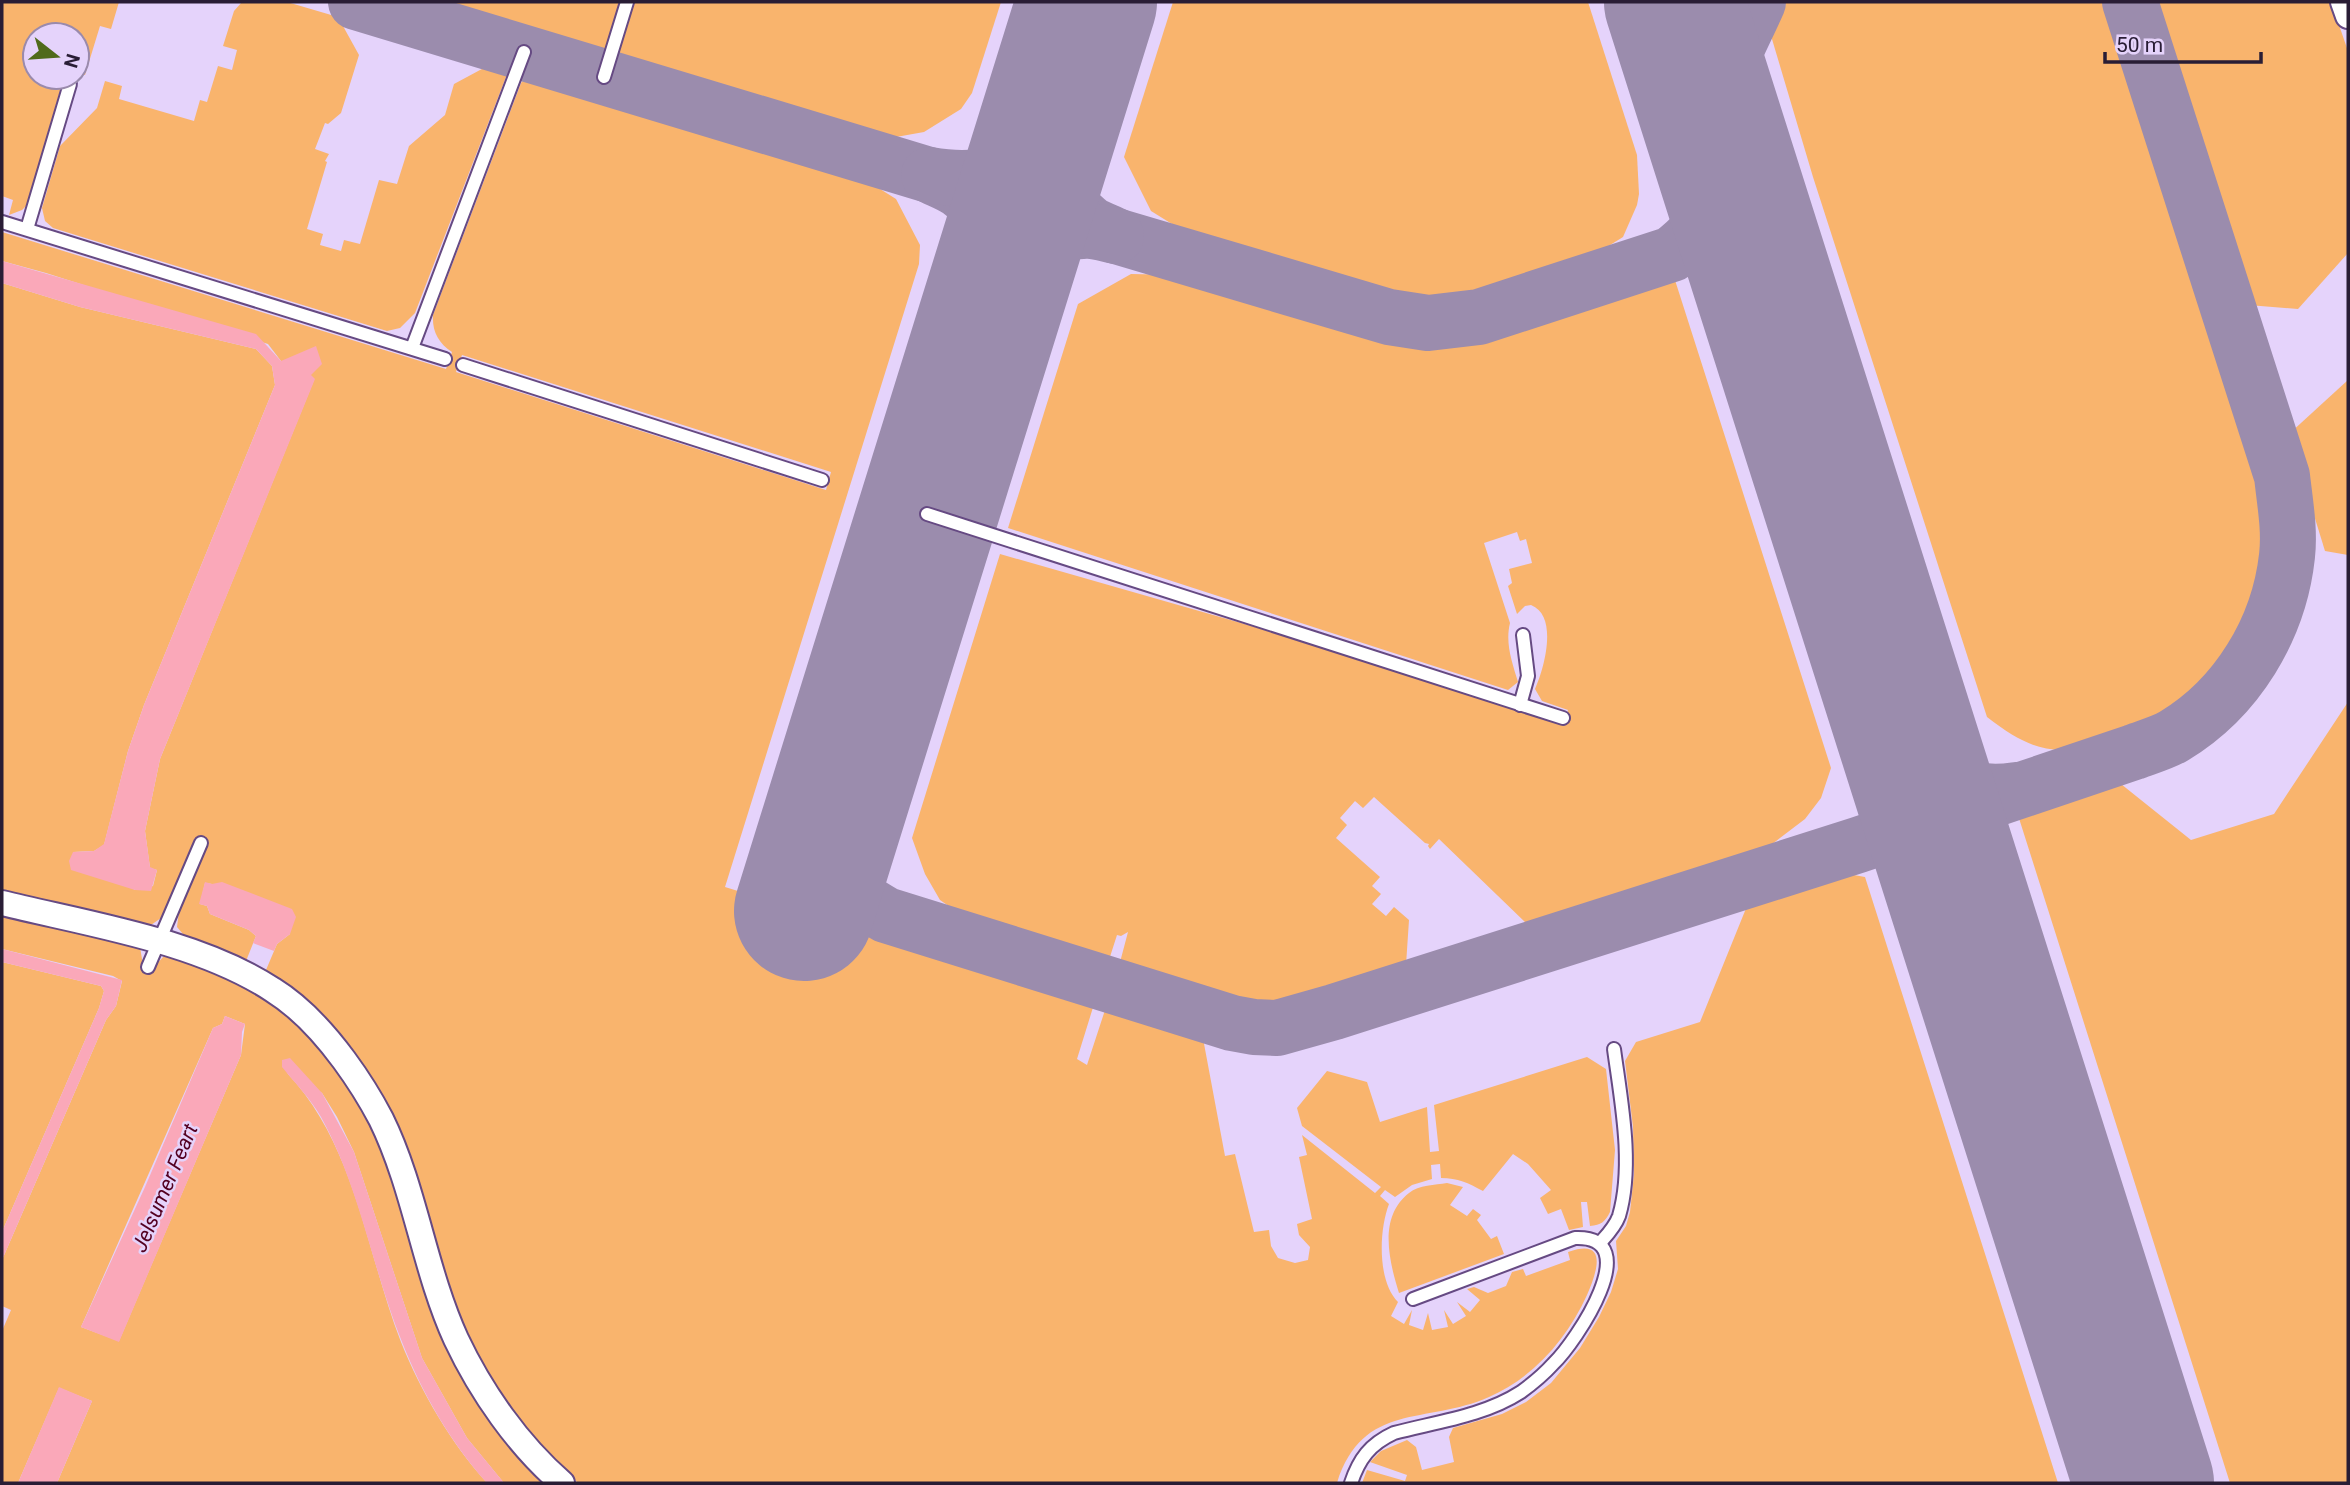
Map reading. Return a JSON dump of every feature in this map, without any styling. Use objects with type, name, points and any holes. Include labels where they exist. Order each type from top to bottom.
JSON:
[{"type":"street","points":[[2343,2],[2348,16]]},
{"type":"street","points":[[2,903],[159,942],[205,957],[271,988],[316,1025],[359,1081],[381,1119],[395,1155],[436,1287],[456,1339],[493,1404],[547,1470],[562,1483]]},
{"type":"lane","points":[[604,77],[627,2]]},
{"type":"lane","points":[[412,348],[524,52]]},
{"type":"lane","points":[[27,229],[68,91]]},
{"type":"lane","points":[[2,222],[445,359]]},
{"type":"lane","points":[[463,365],[822,480]]},
{"type":"lane","points":[[927,514],[1563,718]]},
{"type":"lane","points":[[1520,705],[1528,676],[1523,635]]},
{"type":"lane","points":[[148,967],[201,843]]},
{"type":"lane","points":[[1600,1243],[1618,1218],[1625,1174],[1624,1128],[1614,1049]]},
{"type":"lane","points":[[1350,1483],[1367,1450],[1380,1439],[1499,1404],[1521,1391],[1555,1363],[1591,1313],[1607,1270],[1607,1254],[1600,1243],[1588,1237],[1575,1238],[1413,1299]]},
{"type":"shaded area","points":[[2,2],[119,2],[111,29],[100,26],[91,55],[91,21],[21,21],[21,91],[60,91],[27,205],[9,215],[13,200],[2,196]]},
{"type":"shaded area","points":[[242,2],[287,2],[338,17],[359,55],[341,113],[328,124],[325,123],[315,149],[329,154],[307,229],[323,234],[320,245],[341,251],[344,240],[360,244],[379,180],[397,184],[409,146],[445,115],[454,84],[493,63],[507,67],[506,77],[415,313],[400,328],[387,331],[53,228],[45,221],[42,208],[60,146],[97,108],[105,81],[122,86],[119,99],[194,121],[200,100],[207,102],[218,66],[232,70],[237,50],[223,46],[234,11]]},
{"type":"shaded area","points":[[435,2],[620,2],[607,46],[598,55]]},
{"type":"shaded area","points":[[634,2],[1001,2],[972,93],[961,109],[924,132],[896,137],[854,132],[623,63],[619,52]]},
{"type":"shaded area","points":[[1173,2],[1588,2],[1637,155],[1639,194],[1623,237],[1578,265],[1465,300],[1437,303],[1407,301],[1193,237],[1151,211],[1124,157]]},
{"type":"shaded area","points":[[1785,2],[2111,2],[2261,476],[2266,520],[2265,561],[2257,599],[2243,635],[2222,667],[2195,694],[2161,718],[2099,743],[2065,750],[2035,746],[2004,730],[1987,717],[1813,177],[1769,29]]},
{"type":"shaded area","points":[[2151,2],[2331,2],[2348,51],[2348,253],[2298,309],[2248,305]]},
{"type":"shaded area","points":[[528,75],[836,165],[853,172],[896,199],[920,245],[919,264],[725,887],[1095,1001],[1077,1059],[1087,1065],[1107,1004],[1202,1033],[1225,1156],[1235,1154],[1254,1232],[1269,1230],[1271,1246],[1278,1258],[1295,1263],[1308,1260],[1310,1247],[1299,1235],[1297,1224],[1312,1219],[1299,1157],[1307,1155],[1302,1135],[1375,1193],[1381,1187],[1302,1126],[1297,1108],[1327,1071],[1367,1082],[1380,1122],[1427,1107],[1430,1152],[1439,1151],[1434,1105],[1587,1057],[1606,1069],[1615,1150],[1610,1212],[1602,1222],[1590,1226],[1587,1202],[1581,1202],[1583,1227],[1569,1230],[1561,1209],[1548,1214],[1540,1198],[1551,1190],[1528,1164],[1513,1154],[1483,1191],[1463,1182],[1441,1178],[1440,1164],[1431,1165],[1432,1179],[1412,1185],[1395,1197],[1385,1190],[1380,1196],[1389,1204],[1383,1227],[1383,1269],[1391,1293],[1398,1302],[1391,1316],[1404,1324],[1412,1310],[1409,1325],[1423,1330],[1428,1313],[1432,1330],[1448,1327],[1444,1310],[1453,1324],[1466,1316],[1457,1302],[1470,1312],[1480,1300],[1467,1289],[1474,1287],[1488,1293],[1506,1286],[1512,1272],[1523,1269],[1526,1276],[1570,1260],[1568,1252],[1581,1249],[1590,1249],[1595,1253],[1597,1259],[1594,1276],[1579,1311],[1570,1327],[1535,1368],[1489,1397],[1380,1427],[1363,1439],[1348,1457],[1337,1483],[578,1483],[528,1434],[487,1374],[453,1304],[427,1219],[309,1002],[266,970],[277,944],[290,934],[212,884],[205,883],[200,904],[207,906],[210,914],[249,930],[256,936],[246,961],[188,940],[177,927],[179,911],[208,843],[195,838],[161,918],[151,925],[143,926],[2,893],[2,283],[80,307],[256,349],[272,366],[275,385],[144,705],[128,751],[104,845],[94,851],[73,852],[135,890],[153,886],[157,870],[150,868],[145,831],[160,759],[314,380],[281,361],[268,344],[2,261],[2,232],[446,369],[452,352],[437,336],[433,315],[521,83]],"holes":[[[462,355],[831,472],[826,490],[456,372]]]},
{"type":"shaded area","points":[[1131,274],[1180,275],[1424,343],[1457,341],[1674,277],[1831,768],[1821,798],[1805,819],[1767,848],[1528,925],[1439,839],[1430,849],[1429,844],[1374,797],[1363,808],[1355,801],[1340,818],[1347,825],[1336,838],[1380,877],[1372,886],[1381,894],[1372,904],[1386,916],[1394,907],[1409,920],[1406,965],[1279,1004],[1245,1006],[1119,966],[1128,932],[1117,935],[1108,963],[970,921],[940,900],[925,874],[912,838],[1000,554],[1255,627],[1564,725],[1568,710],[1542,701],[1535,689],[1547,644],[1545,620],[1540,611],[1531,605],[1525,606],[1517,614],[1508,586],[1512,583],[1509,569],[1532,563],[1526,539],[1520,541],[1517,532],[1484,543],[1510,623],[1509,645],[1518,682],[1508,690],[1008,528],[1078,304]]},
{"type":"shaded area","points":[[2348,380],[2348,555],[2325,551],[2289,434]]},
{"type":"shaded area","points":[[2348,702],[2348,1483],[2230,1483],[2017,812],[2116,780],[2191,840],[2274,814]]},
{"type":"shaded area","points":[[1848,874],[1865,877],[2058,1483],[1362,1483],[1367,1470],[1405,1481],[1407,1475],[1370,1462],[1381,1451],[1407,1440],[1416,1447],[1422,1470],[1454,1462],[1449,1437],[1453,1428],[1502,1414],[1526,1402],[1551,1383],[1580,1348],[1611,1292],[1618,1269],[1616,1241],[1626,1226],[1630,1212],[1634,1174],[1633,1127],[1625,1061],[1636,1042],[1700,1022],[1747,906]]},
{"type":"shaded area","points":[[2,914],[140,947],[143,965],[153,968],[165,955],[221,975],[281,1008],[319,1046],[357,1098],[384,1154],[428,1296],[546,1483],[504,1483],[467,1438],[422,1358],[354,1152],[337,1117],[322,1093],[287,1073],[310,1102],[329,1133],[344,1166],[389,1308],[418,1380],[449,1434],[487,1483],[57,1483],[92,1401],[59,1388],[18,1483],[2,1483],[2,1331],[11,1310],[2,1306],[2,1260],[106,1020],[116,1006],[122,981],[113,976],[2,949]],"holes":[[[225,1016],[245,1024],[241,1055],[119,1341],[81,1327],[213,1028],[222,1024]]]},
{"type":"shaded area","points":[[2,962],[101,986],[104,991],[2,1232]]},
{"type":"shaded area","points":[[1447,1183],[1463,1187],[1450,1205],[1467,1216],[1473,1209],[1481,1215],[1477,1220],[1491,1239],[1497,1236],[1504,1254],[1399,1293],[1390,1254],[1393,1214],[1399,1203],[1413,1190]]},
{"type":"water","points":[[2,261],[256,334],[281,361],[316,346],[322,364],[311,375],[315,379],[160,759],[145,831],[150,867],[157,870],[151,891],[135,890],[71,870],[69,861],[73,852],[94,851],[104,844],[128,751],[144,705],[275,385],[272,366],[256,349],[80,307],[2,283]]},
{"type":"water","points":[[205,882],[222,882],[292,909],[296,917],[290,934],[277,944],[274,951],[253,943],[256,936],[249,930],[210,914],[207,906],[199,904]]},
{"type":"water","points":[[2,949],[122,980],[116,1006],[106,1020],[2,1260],[2,1232],[104,991],[101,986],[2,962]]},
{"type":"water","name":"Jelsumer Feart","points":[[225,1016],[245,1024],[241,1055],[119,1342],[81,1327],[213,1028],[222,1024]]},
{"type":"water","points":[[290,1058],[322,1093],[354,1152],[422,1358],[467,1438],[504,1483],[487,1483],[474,1468],[438,1417],[419,1380],[402,1342],[356,1200],[334,1144],[317,1110],[282,1067],[282,1060]]},
{"type":"water","points":[[59,1387],[92,1401],[57,1483],[18,1483]]},
{"type":"taxiway","points":[[356,2],[929,175],[944,182],[971,200],[986,226],[993,255],[994,300]]},
{"type":"taxiway","points":[[1052,112],[1051,158],[1059,185],[1075,210],[1097,228],[1116,236],[1389,317],[1428,323],[1479,317],[1672,254],[1699,229],[1708,217],[1717,192],[1717,113],[1722,85],[1758,2]]},
{"type":"taxiway","points":[[833,819],[831,854],[838,878],[846,888],[886,915],[1232,1023],[1277,1028],[1858,845],[2174,736],[2217,702],[2251,659],[2275,610],[2287,556],[2288,526],[2282,476],[2130,2]]},
{"type":"taxiway","points":[[929,175],[972,178],[1003,169],[1028,147],[1052,112]]},
{"type":"taxiway","points":[[994,300],[1020,263],[1041,244],[1054,237],[1088,231],[1116,236]]},
{"type":"taxiway","points":[[1906,733],[1928,761],[1952,781],[1980,791],[2016,790]]},
{"type":"runway","points":[[804,911],[1087,2]]},
{"type":"runway","points":[[1674,2],[2144,1483]]}]
